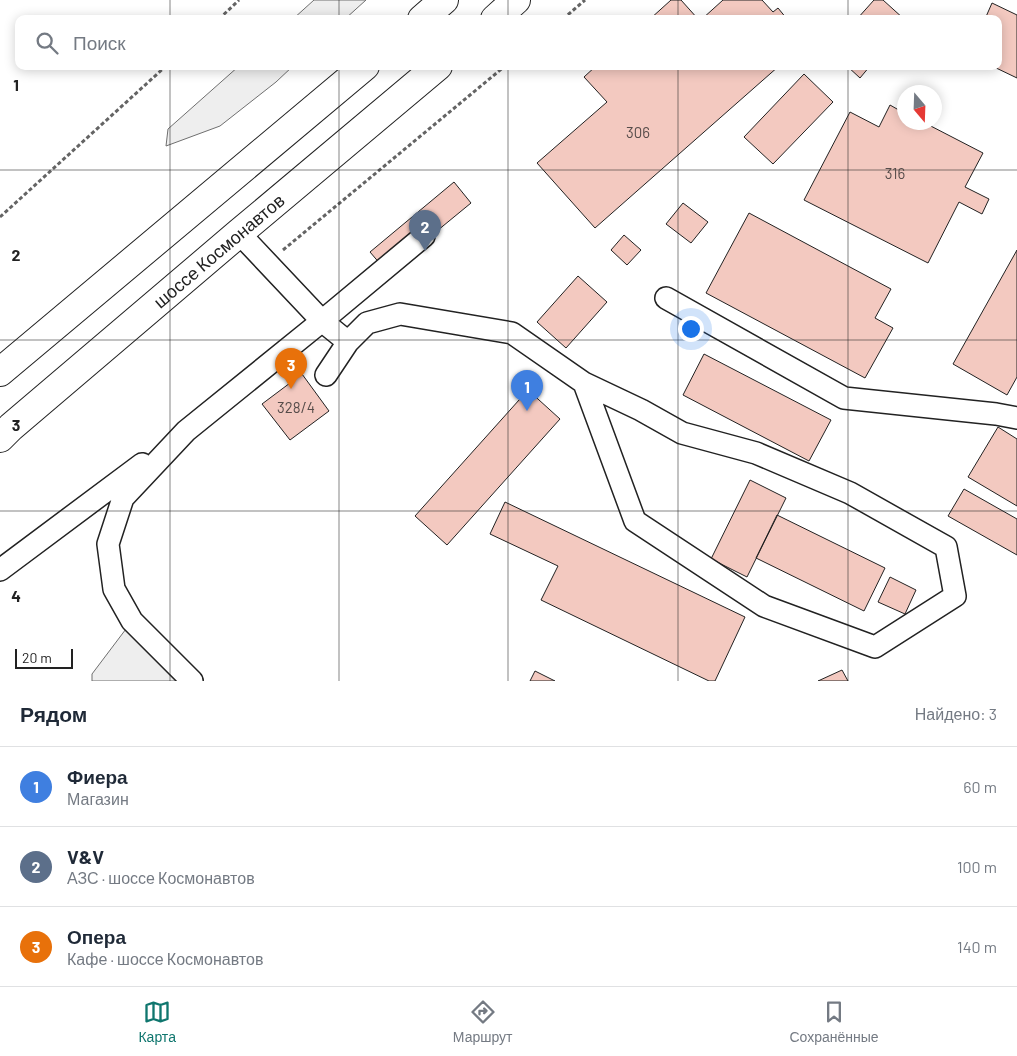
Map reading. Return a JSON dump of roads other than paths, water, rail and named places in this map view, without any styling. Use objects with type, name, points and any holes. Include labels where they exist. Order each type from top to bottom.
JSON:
[{"type":"main road","points":[[427,15],[444,0]]},
{"type":"main road","points":[[499,15],[516,0]]},
{"type":"main road","points":[[0,372],[360,70]]},
{"type":"main road","name":"шоссе Космонавтов","points":[[0,438],[238,233],[433,70]]},
{"type":"street","points":[[238,233],[322,321],[348,342]]},
{"type":"street","points":[[0,570],[186,431],[424,236]]},
{"type":"street","points":[[666,298],[844,398],[996,414],[1017,418]]},
{"type":"street","points":[[326,375],[348,342],[367,323],[400,314],[512,333],[584,383],[641,410],[682,433],[756,453],[850,493],[946,547],[955,596],[875,647],[764,606],[635,521],[584,383]]},
{"type":"street","points":[[186,431],[124,498],[108,544],[114,589],[132,621],[192,681]]},
{"type":"place","name":"V&V","points":[[425,251]]},
{"type":"place","name":"Опера","points":[[291,389]]},
{"type":"place","name":"Фиера","points":[[527,411]]}]
